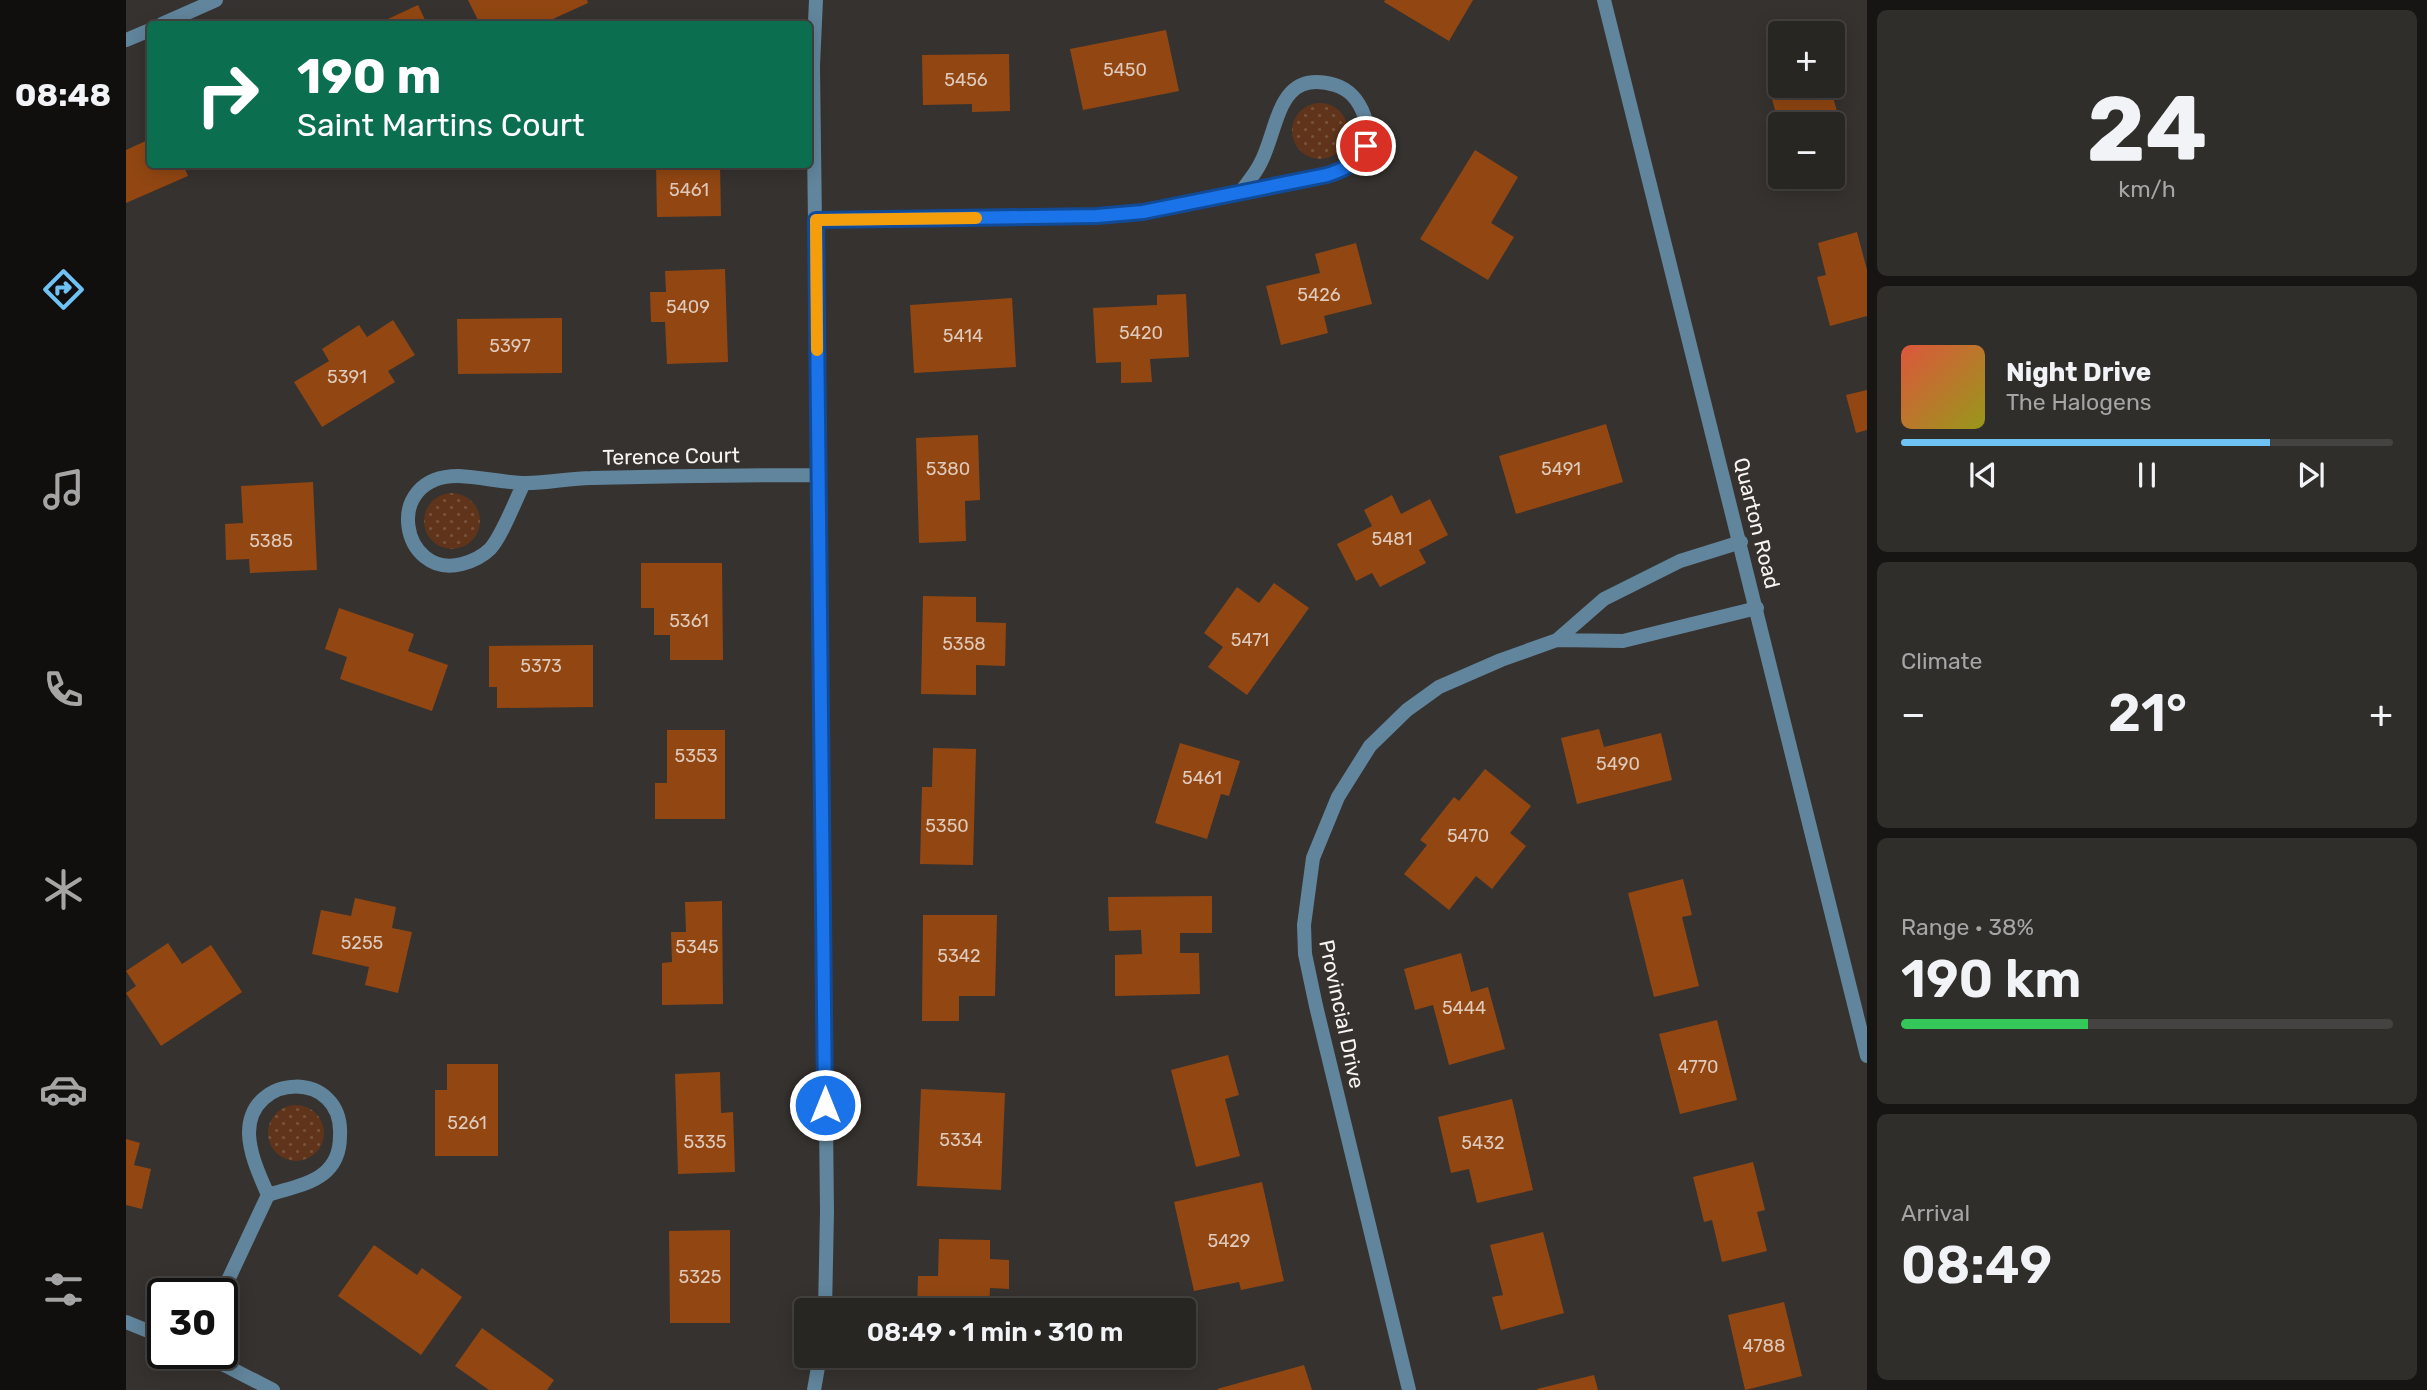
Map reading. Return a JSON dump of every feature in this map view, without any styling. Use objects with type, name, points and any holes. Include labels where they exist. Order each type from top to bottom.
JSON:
[{"type":"street","points":[[169,21],[216,0]]},
{"type":"street","points":[[816,0],[813,66],[827,1212],[825,1298]]},
{"type":"street","name":"Quarton Road","points":[[1604,0],[1867,1056]]},
{"type":"street","points":[[126,40],[147,31]]},
{"type":"street","points":[[816,220],[1097,216],[1143,212],[1241,193],[1327,175],[1348,168],[1359,158],[1366,146],[1368,128],[1360,106],[1352,94],[1339,86],[1311,82],[1288,96],[1275,120],[1261,162],[1241,193]]},
{"type":"street","name":"Terence Court","points":[[524,483],[491,548],[477,559],[445,566],[433,563],[416,547],[408,527],[410,503],[415,494],[430,481],[459,476],[524,483],[582,478],[819,475]]},
{"type":"street","name":"Provincial Drive","points":[[1409,1390],[1308,973],[1304,912],[1313,858],[1333,807],[1370,746],[1398,718],[1439,687],[1467,673],[1557,639],[1604,599],[1680,561],[1741,542]]},
{"type":"street","name":"Provincial Drive","points":[[1557,639],[1623,641],[1757,608]]},
{"type":"street","points":[[229,1278],[268,1195],[323,1174],[332,1165],[340,1149],[338,1114],[333,1105],[315,1089],[288,1086],[273,1092],[260,1103],[251,1116],[251,1150],[268,1195]]},
{"type":"street","points":[[126,1322],[147,1330]]},
{"type":"street","points":[[814,1390],[818,1368]]},
{"type":"street","points":[[233,1369],[274,1390]]},
{"type":"shaded area","points":[[1320,103],[1331,105],[1340,111],[1346,120],[1346,142],[1340,151],[1331,157],[1320,159],[1309,157],[1300,151],[1294,142],[1292,131],[1294,120],[1300,111],[1309,105]]},
{"type":"shaded area","points":[[452,493],[463,495],[472,501],[478,510],[478,532],[472,541],[463,547],[452,549],[441,547],[432,541],[426,532],[424,521],[426,510],[432,501],[441,495]]},
{"type":"shaded area","points":[[290,1105],[302,1105],[316,1113],[324,1127],[322,1144],[316,1153],[302,1161],[290,1161],[273,1149],[268,1139],[268,1127],[280,1110]]},
{"type":"building","points":[[468,0],[587,0],[588,3],[549,21],[478,21]]},
{"type":"building","points":[[1473,0],[1449,41],[1384,2]]},
{"type":"building","points":[[418,5],[426,21],[383,21]]},
{"type":"building","points":[[1166,30],[1179,91],[1083,110],[1070,49]]},
{"type":"building","points":[[1009,54],[1010,111],[972,112],[972,104],[923,105],[922,55]]},
{"type":"building","points":[[1772,98],[1833,98],[1837,112],[1776,112]]},
{"type":"building","points":[[147,140],[147,168],[185,168],[188,176],[126,203],[126,150]]},
{"type":"building","points":[[1475,150],[1518,177],[1491,223],[1514,237],[1488,280],[1420,239]]},
{"type":"building","points":[[656,168],[720,168],[721,216],[657,217]]},
{"type":"building","points":[[1857,232],[1867,270],[1867,316],[1830,326],[1817,277],[1826,275],[1818,243]]},
{"type":"building","points":[[1356,243],[1372,304],[1324,316],[1328,333],[1281,345],[1266,286],[1320,273],[1315,254]]},
{"type":"building","points":[[725,269],[728,362],[667,364],[665,322],[651,322],[650,292],[666,292],[665,271]]},
{"type":"building","points":[[1186,294],[1189,357],[1150,359],[1152,382],[1121,383],[1121,362],[1096,363],[1093,308],[1157,305],[1157,295]]},
{"type":"building","points":[[1012,298],[1016,367],[914,373],[910,305]]},
{"type":"building","points":[[562,318],[562,373],[458,374],[457,319]]},
{"type":"building","points":[[393,320],[415,355],[388,371],[395,382],[322,427],[294,382],[329,361],[322,349],[359,325],[367,337]]},
{"type":"building","points":[[1867,390],[1867,430],[1856,433],[1846,395]]},
{"type":"building","points":[[1606,424],[1623,482],[1516,514],[1499,456]]},
{"type":"building","points":[[978,435],[980,500],[965,501],[966,541],[919,543],[916,438]]},
{"type":"building","points":[[313,482],[317,570],[250,573],[249,559],[226,560],[225,524],[243,523],[241,486]]},
{"type":"building","points":[[1392,495],[1401,514],[1430,499],[1448,535],[1419,550],[1426,563],[1380,587],[1372,573],[1356,581],[1337,544],[1372,526],[1364,510]]},
{"type":"building","points":[[641,563],[722,563],[723,660],[670,660],[670,635],[654,635],[654,608],[641,608]]},
{"type":"building","points":[[1274,583],[1309,608],[1247,695],[1208,667],[1223,647],[1204,633],[1237,587],[1259,603]]},
{"type":"building","points":[[923,596],[976,597],[976,622],[1006,623],[1005,666],[976,665],[976,695],[921,694]]},
{"type":"building","points":[[339,608],[414,634],[408,651],[448,665],[432,711],[340,679],[347,657],[325,649]]},
{"type":"building","points":[[593,645],[593,707],[497,708],[497,687],[489,687],[489,646]]},
{"type":"building","points":[[1599,729],[1604,747],[1661,733],[1672,780],[1577,804],[1561,738]]},
{"type":"building","points":[[667,730],[725,730],[725,819],[655,819],[655,783],[667,783]]},
{"type":"building","points":[[1180,743],[1240,761],[1229,796],[1221,794],[1207,839],[1155,823]]},
{"type":"building","points":[[933,748],[976,749],[973,865],[920,864],[922,787],[932,787]]},
{"type":"building","points":[[1485,769],[1531,806],[1510,833],[1526,846],[1492,889],[1476,876],[1449,910],[1404,874],[1427,845],[1420,840],[1454,797],[1459,801]]},
{"type":"building","points":[[1683,879],[1692,915],[1682,917],[1699,986],[1654,997],[1628,893]]},
{"type":"building","points":[[1212,896],[1212,933],[1180,933],[1180,953],[1199,953],[1200,994],[1115,996],[1115,955],[1142,954],[1141,930],[1109,931],[1108,897]]},
{"type":"building","points":[[355,898],[396,907],[392,928],[412,932],[398,993],[365,985],[369,967],[312,954],[321,910],[351,916]]},
{"type":"building","points":[[722,901],[723,1004],[662,1005],[662,963],[672,962],[671,932],[686,932],[685,902]]},
{"type":"building","points":[[923,915],[997,915],[995,996],[959,996],[959,1021],[922,1021]]},
{"type":"building","points":[[168,943],[182,964],[211,945],[242,992],[161,1046],[126,993],[136,986],[126,971]]},
{"type":"building","points":[[1461,953],[1471,992],[1488,987],[1505,1049],[1449,1065],[1433,1005],[1415,1010],[1404,969]]},
{"type":"building","points":[[1717,1020],[1737,1100],[1680,1114],[1659,1034]]},
{"type":"building","points":[[1228,1055],[1239,1095],[1225,1099],[1240,1156],[1196,1167],[1171,1070]]},
{"type":"building","points":[[447,1064],[498,1064],[498,1156],[435,1156],[435,1090],[447,1090]]},
{"type":"building","points":[[720,1072],[721,1113],[733,1112],[735,1172],[678,1174],[675,1074]]},
{"type":"building","points":[[921,1089],[1005,1093],[1001,1190],[917,1186]]},
{"type":"building","points":[[1512,1099],[1533,1190],[1477,1203],[1469,1169],[1451,1173],[1438,1117]]},
{"type":"building","points":[[126,1139],[140,1143],[134,1165],[151,1169],[142,1209],[126,1205]]},
{"type":"building","points":[[1753,1162],[1765,1210],[1757,1212],[1767,1251],[1722,1262],[1712,1220],[1704,1222],[1693,1177]]},
{"type":"building","points":[[1262,1182],[1284,1281],[1241,1290],[1239,1282],[1194,1291],[1174,1202]]},
{"type":"building","points":[[730,1230],[730,1323],[670,1323],[669,1231]]},
{"type":"building","points":[[1543,1232],[1564,1313],[1501,1330],[1492,1297],[1503,1295],[1490,1245]]},
{"type":"building","points":[[939,1239],[990,1240],[990,1259],[1009,1260],[1009,1289],[990,1288],[990,1298],[917,1298],[918,1276],[938,1276]]},
{"type":"building","points":[[374,1245],[417,1275],[422,1268],[462,1297],[421,1355],[338,1296]]},
{"type":"building","points":[[1784,1302],[1802,1376],[1745,1390],[1728,1315]]},
{"type":"building","points":[[482,1328],[554,1380],[547,1390],[489,1390],[455,1366]]},
{"type":"building","points":[[1304,1365],[1312,1390],[1217,1389]]},
{"type":"building","points":[[1594,1375],[1598,1390],[1537,1390],[1537,1389]]},
{"type":"slow traffic","points":[[817,350],[816,220],[976,218]]},
{"type":"route","points":[[825,1105],[816,220],[1097,216],[1143,212],[1327,175],[1348,168],[1359,158],[1366,146]]}]
